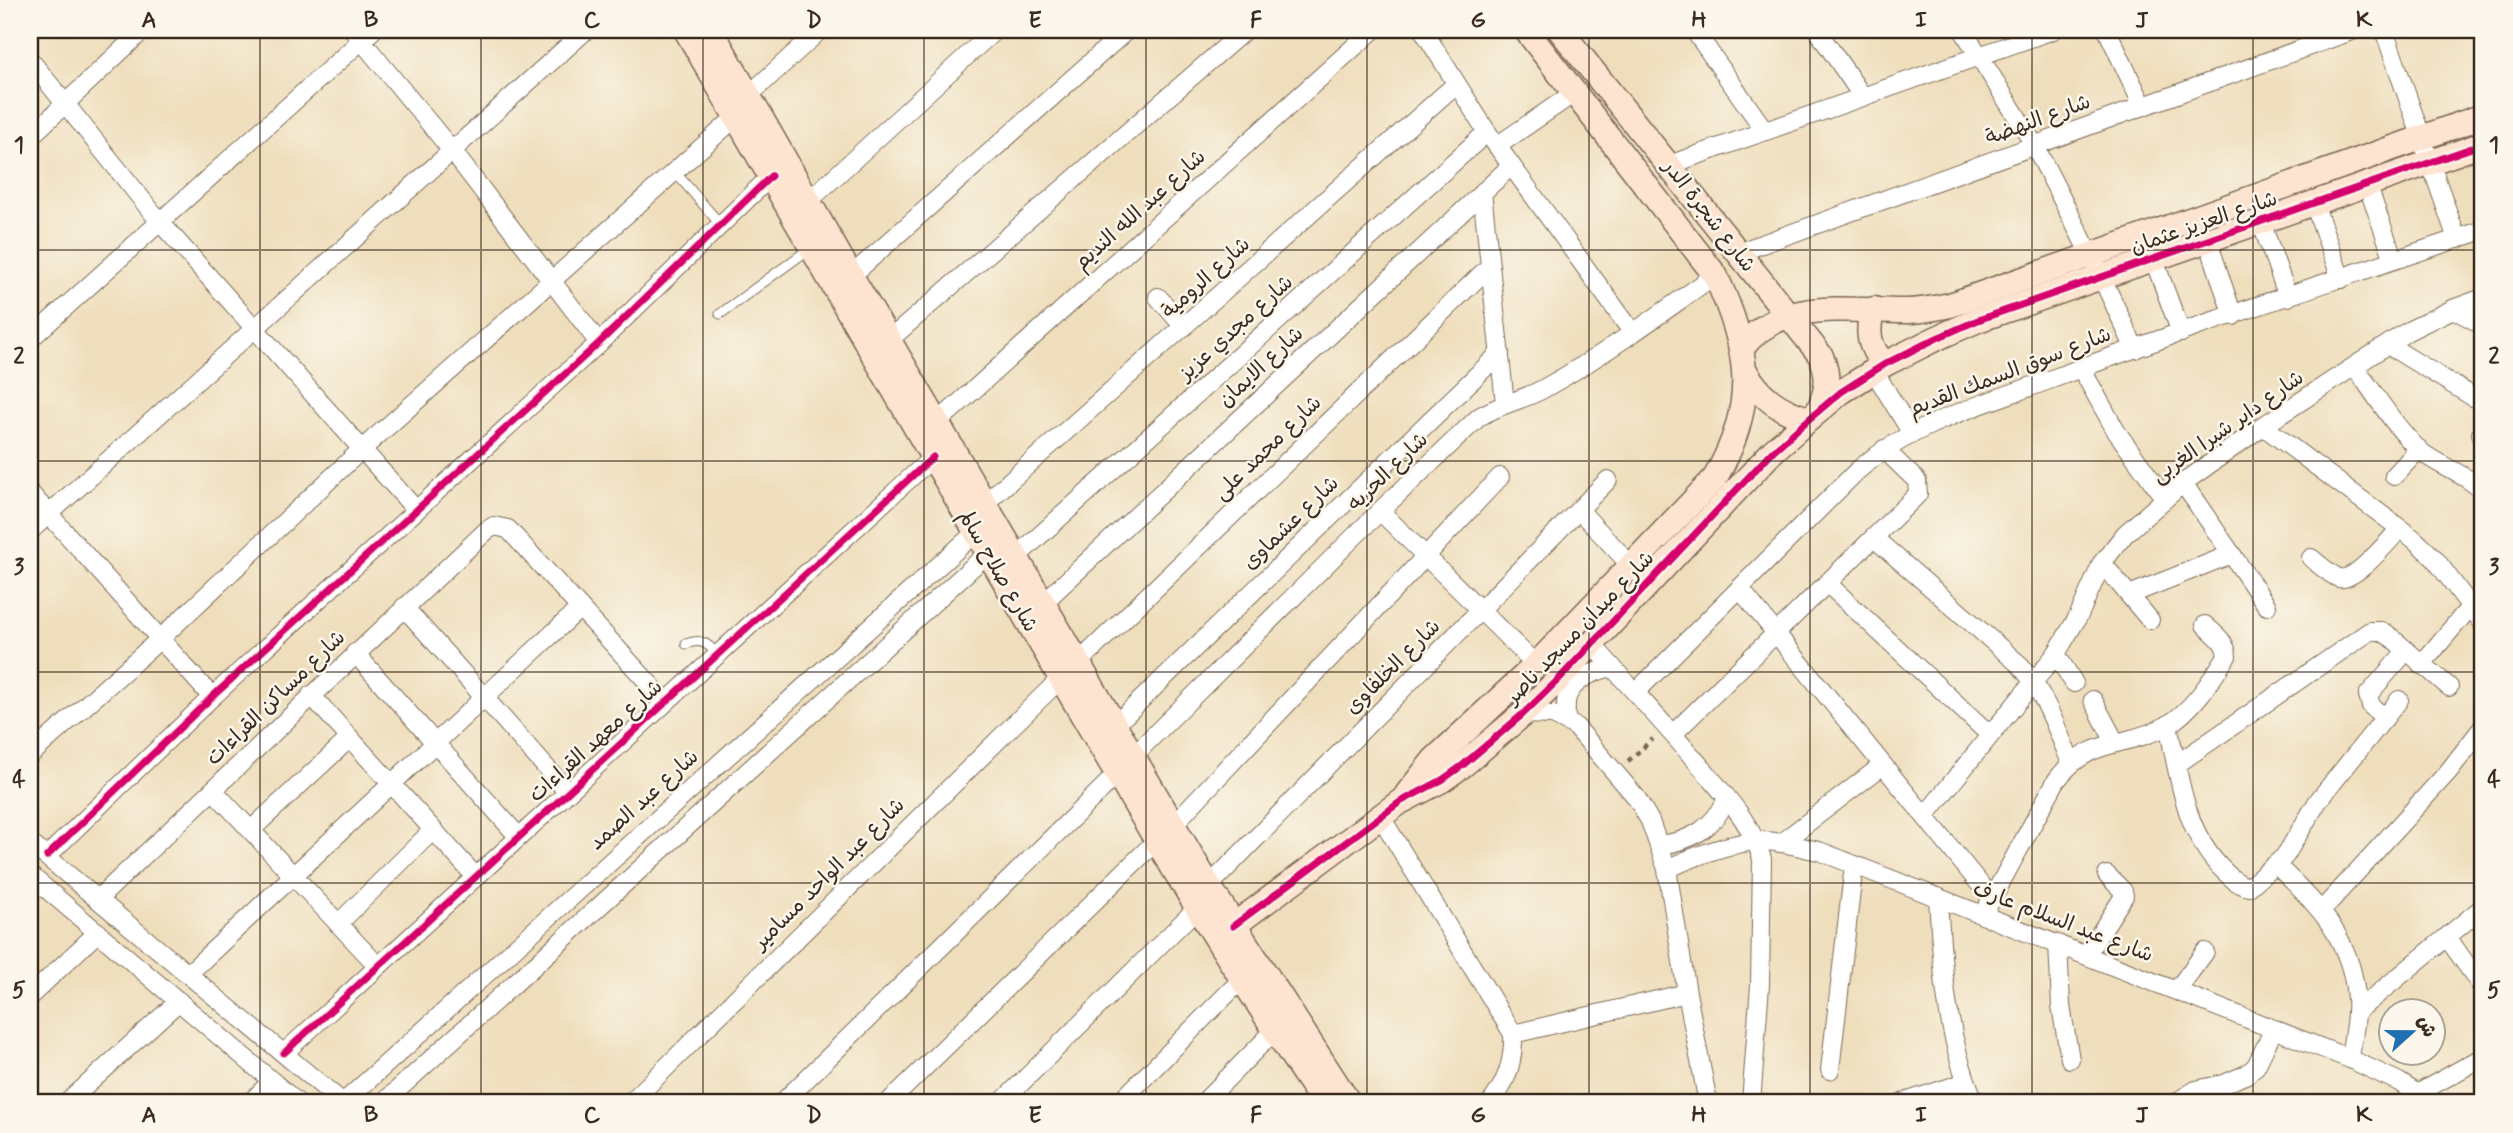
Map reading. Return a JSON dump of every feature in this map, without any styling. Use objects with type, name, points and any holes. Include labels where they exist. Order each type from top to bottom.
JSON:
[{"type":"street","points":[[30,137],[143,30]]},
{"type":"street","points":[[30,531],[586,30]]},
{"type":"street","name":"شارع صلاح سالم","points":[[686,30],[742,107],[801,208],[851,276],[1043,603],[1069,670],[1115,725],[1125,765]]},
{"type":"street","name":"شارع صلاح سالم","points":[[711,30],[771,176],[801,208],[812,248],[988,554],[1069,670],[1165,832],[1197,908],[1324,1103]]},
{"type":"street","points":[[30,755],[160,639],[361,450],[674,172],[820,30]]},
{"type":"street","points":[[801,208],[995,30]]},
{"type":"street","points":[[851,276],[1127,30]]},
{"type":"street","points":[[888,341],[1245,30]]},
{"type":"street","name":"شارع عبد الله النديم","points":[[937,423],[1373,30]]},
{"type":"street","points":[[1423,30],[1492,139],[1633,333]]},
{"type":"street","name":"شارع شجرة الدر","points":[[1526,30],[1715,275],[1730,306],[1743,359]]},
{"type":"street","name":"شارع شجرة الدر","points":[[1560,30],[1821,356],[1827,385],[1813,415]]},
{"type":"street","points":[[1694,30],[1765,131]]},
{"type":"street","points":[[1817,30],[1863,97]]},
{"type":"street","points":[[1963,30],[2035,146],[2135,349]]},
{"type":"street","points":[[1669,165],[2053,30]]},
{"type":"street","points":[[2107,30],[2143,106]]},
{"type":"street","name":"شارع النهضة","points":[[1737,253],[2354,30]]},
{"type":"street","points":[[2384,30],[2458,239]]},
{"type":"street","points":[[30,339],[362,33],[599,343]]},
{"type":"street","points":[[30,60],[160,222],[416,510]]},
{"type":"street","name":"شارع الرومية","points":[[984,504],[1456,84]]},
{"type":"street","name":"شارع مجدي عزيز","points":[[1016,557],[1492,139],[1574,93]]},
{"type":"street","name":"شارع العزيز عثمان","points":[[1788,316],[1838,309],[1916,311],[1950,305],[2483,116]]},
{"type":"street","name":"شارع العزيز عثمان","points":[[1937,338],[1979,320],[2483,144]]},
{"type":"street","name":"شارع الايمان","points":[[1043,603],[1511,166]]},
{"type":"street","points":[[47,856],[212,697],[599,343],[771,176]]},
{"type":"street","points":[[2367,184],[2394,260]]},
{"type":"street","points":[[1482,192],[1505,403]]},
{"type":"street","points":[[2314,203],[2341,279]]},
{"type":"street","points":[[2260,222],[2288,296]]},
{"type":"street","name":"شارع سوق السمك القديم","points":[[1636,692],[1857,471],[1911,432],[2081,368],[2483,230]]},
{"type":"street","points":[[2208,241],[2233,316]]},
{"type":"street","points":[[2154,260],[2181,333]]},
{"type":"street","name":"شارع محمد على","points":[[1069,670],[1490,266]]},
{"type":"street","name":"شارع الحريه","points":[[782,1103],[1479,416],[1544,388],[1633,333],[1715,275]]},
{"type":"street","points":[[1158,297],[1184,327]]},
{"type":"street","name":"شارع داير شبرا الغربى","points":[[1925,816],[2056,654],[2068,635],[2102,563],[2125,534],[2183,483],[2263,426],[2430,319],[2483,298]]},
{"type":"street","points":[[1874,309],[1870,319],[1870,339],[1880,368],[1911,432]]},
{"type":"street","points":[[2453,309],[2483,325]]},
{"type":"street","points":[[1788,316],[1761,327],[1743,359],[1755,387],[1770,402],[1782,410],[1813,415]]},
{"type":"street","name":"شارع ميدان مسجد ناصر","points":[[1400,802],[1450,744],[1813,415],[1880,368],[1937,338]]},
{"type":"street","points":[[2388,345],[2483,403]]},
{"type":"street","name":"شارع عشماوى","points":[[1115,725],[1500,353]]},
{"type":"street","name":"شارع ميدان مسجد ناصر","points":[[1233,926],[1400,802],[1442,780],[1523,714],[1591,643],[1640,574],[1715,478],[1729,453],[1741,417],[1744,398],[1743,359]]},
{"type":"street","points":[[2355,367],[2419,449],[2443,467],[2467,478],[2483,492]]},
{"type":"street","points":[[2081,368],[2116,431],[2165,499]]},
{"type":"street","points":[[2263,426],[2400,529],[2435,559],[2483,623]]},
{"type":"street","points":[[2483,428],[2483,440]]},
{"type":"street","points":[[1670,730],[1777,634],[1913,499],[1919,487],[1913,475],[1884,449]]},
{"type":"street","points":[[2394,477],[2419,449]]},
{"type":"street","name":"شارع معهد القراءات","points":[[284,1053],[933,457]]},
{"type":"street","points":[[888,1103],[1165,832],[1500,477]]},
{"type":"street","name":"شارع الخلفاوى","points":[[1209,886],[1608,480]]},
{"type":"street","points":[[2183,483],[2267,606]]},
{"type":"street","points":[[30,493],[212,697]]},
{"type":"street","points":[[1579,510],[1640,574]]},
{"type":"street","points":[[1380,511],[1536,665]]},
{"type":"street","name":"شارع مساكن القراءات","points":[[98,899],[355,653],[494,526],[508,530],[580,608]]},
{"type":"street","points":[[2311,558],[2339,578],[2353,575],[2400,529]]},
{"type":"street","name":"شارع عبد الصمد","points":[[343,1103],[975,532]]},
{"type":"street","points":[[1874,538],[2005,652],[2034,681],[2071,763]]},
{"type":"street","points":[[383,1103],[988,554]]},
{"type":"street","points":[[2129,596],[2232,554]]},
{"type":"street","points":[[2102,563],[2150,620]]},
{"type":"street","points":[[1828,584],[1990,735]]},
{"type":"street","points":[[1740,589],[1992,899]]},
{"type":"street","points":[[404,607],[567,791]]},
{"type":"street","points":[[2421,665],[2470,607]]},
{"type":"street","points":[[189,973],[580,608],[665,701]]},
{"type":"street","points":[[1983,915],[2056,781],[2071,763],[2085,753],[2149,733],[2168,724],[2187,710],[2227,656],[2224,643],[2205,625]]},
{"type":"street","points":[[2177,764],[2370,631],[2381,631],[2449,687]]},
{"type":"street","points":[[1591,643],[1670,730],[1744,819],[1757,841],[1762,859],[1760,985],[1751,1103]]},
{"type":"street","points":[[2385,718],[2371,706],[2368,695],[2406,651]]},
{"type":"street","points":[[355,653],[518,836]]},
{"type":"street","points":[[2056,654],[2074,683]]},
{"type":"street","points":[[1566,720],[1567,697],[1578,682],[1594,671],[1612,667]]},
{"type":"street","name":"شارع عبد الواحد مسامير","points":[[630,1103],[1069,670]]},
{"type":"street","points":[[311,695],[475,876]]},
{"type":"street","points":[[2093,700],[2115,742]]},
{"type":"street","points":[[2168,724],[2192,826],[2207,852],[2221,868],[2238,883],[2249,887],[2276,865],[2297,838],[2318,802],[2399,700]]},
{"type":"street","points":[[1523,714],[1553,715],[1576,727],[1636,797],[1650,821],[1667,869],[1708,1103]]},
{"type":"street","points":[[2322,911],[2448,772],[2483,727]]},
{"type":"street","points":[[251,830],[350,738]]},
{"type":"street","points":[[1781,843],[1883,765]]},
{"type":"street","points":[[213,790],[377,965]]},
{"type":"street","points":[[1660,845],[1678,843],[1694,837],[1720,814],[1727,799]]},
{"type":"street","points":[[1381,817],[1513,1034],[1510,1070],[1501,1098]]},
{"type":"street","points":[[338,923],[433,830]]},
{"type":"street","name":"شارع صلاح سالم","points":[[1165,832],[1209,886],[1349,1103]]},
{"type":"street","name":"شارع عبد السلام عارف","points":[[1667,869],[1710,851],[1757,841],[1819,851],[2350,1059],[2425,1098]]},
{"type":"street","points":[[30,842],[343,1103]]},
{"type":"street","points":[[1830,1070],[1854,865]]},
{"type":"street","points":[[2276,865],[2322,911],[2347,960],[2354,983],[2356,1013],[2350,1059]]},
{"type":"street","points":[[30,875],[298,1103]]},
{"type":"street","points":[[2086,955],[2124,896],[2123,891],[2107,875]]},
{"type":"street","points":[[1938,897],[1943,988],[1948,1020],[1975,1103]]},
{"type":"street","points":[[2356,1013],[2483,907]]},
{"type":"street","points":[[1002,1103],[1197,908]]},
{"type":"street","points":[[30,996],[99,932]]},
{"type":"street","points":[[2447,937],[2483,988]]},
{"type":"street","points":[[2058,944],[2061,1006],[2070,1059]]},
{"type":"street","points":[[2177,990],[2205,952]]},
{"type":"street","points":[[1119,1103],[1242,979]]},
{"type":"street","points":[[1513,1034],[1687,993]]},
{"type":"street","points":[[67,1103],[179,1001]]},
{"type":"street","points":[[2175,1103],[2196,1090],[2224,1084],[2247,1074],[2256,1066],[2274,1029]]},
{"type":"street","points":[[1203,1103],[1275,1030]]},
{"type":"street","points":[[2425,1098],[2483,1057]]},
{"type":"street","points":[[250,1103],[272,1081]]},
{"type":"street","points":[[1902,1103],[1966,1082]]},
{"type":"lane","points":[[674,172],[721,225]]},
{"type":"lane","points":[[720,314],[812,248]]},
{"type":"lane","points":[[687,644],[696,640],[706,642],[718,654]]},
{"type":"path","points":[[1615,772],[1670,730]]},
{"type":"cycle path","points":[[1233,926],[1400,802],[1442,780],[1463,765],[1523,714],[1773,451],[1841,392],[1885,364],[1978,320],[2483,144]]},
{"type":"cycle path","points":[[47,856],[212,697],[599,343],[771,176]]},
{"type":"cycle path","points":[[284,1053],[933,457]]}]
